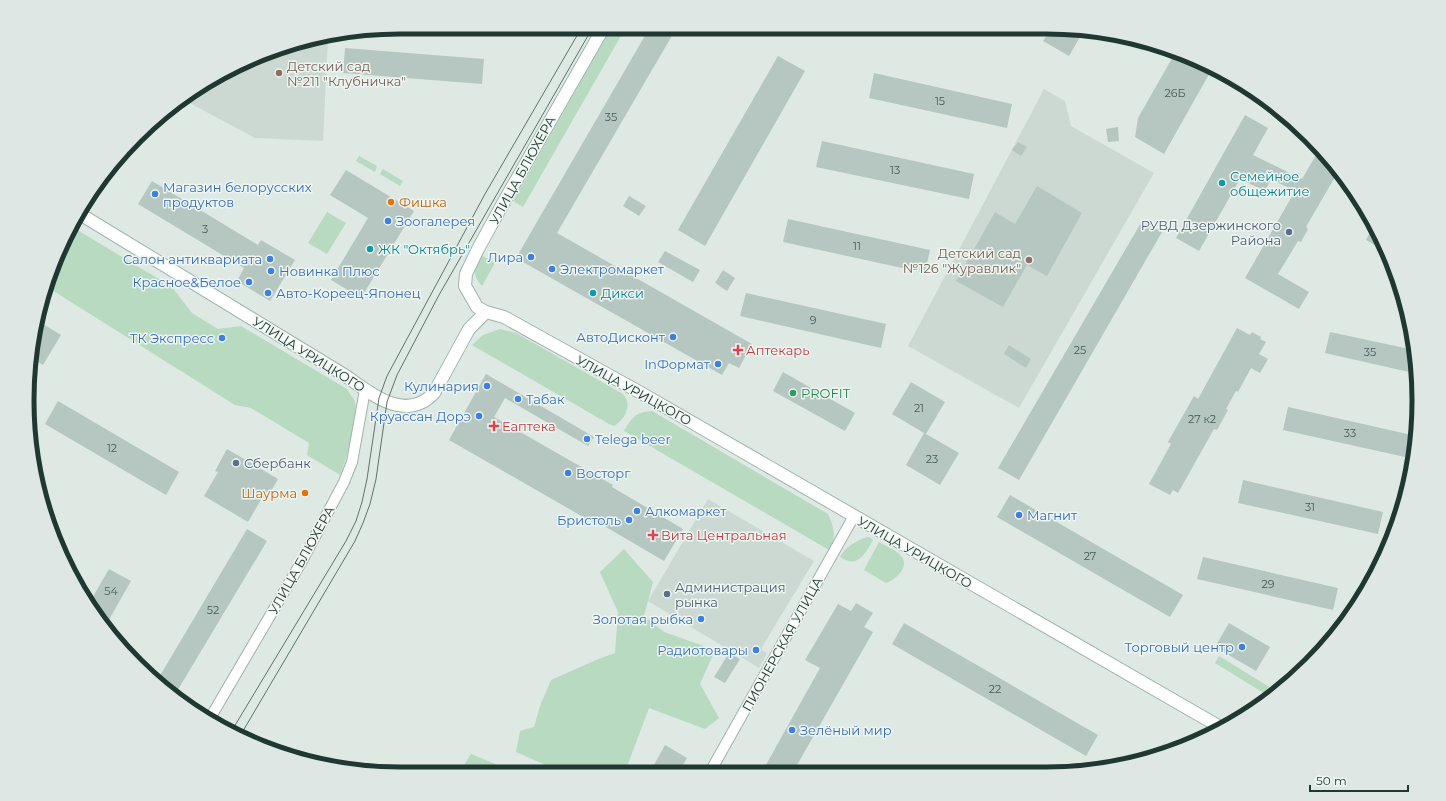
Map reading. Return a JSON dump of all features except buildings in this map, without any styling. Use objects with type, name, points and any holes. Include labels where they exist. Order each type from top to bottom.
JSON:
[{"type":"street","name":"УЛИЦА БЛЮХЕРА","points":[[486,312],[477,306],[465,286],[466,274],[506,198],[600,34]]},
{"type":"street","name":"УЛИЦА УРИЦКОГО","points":[[84,216],[346,376],[365,390],[398,406],[408,407],[416,405],[428,399],[434,393],[469,329],[486,312],[504,317],[641,393],[1216,725]]},
{"type":"street","name":"УЛИЦА БЛЮХЕРА","points":[[212,715],[302,562],[344,482],[352,462],[365,390]]},
{"type":"street","name":"ПИОНЕРСКАЯ УЛИЦА","points":[[713,767],[854,516]]},
{"type":"shaded area","name":"Детский сад №211 \"Клубничка\"","points":[[328,41],[323,141],[255,138],[188,102],[217,83],[260,62],[283,53]]},
{"type":"shaded area","name":"Детский сад №126 \"Журавлик\"","points":[[1044,89],[1065,101],[1071,126],[1154,173],[1019,408],[908,346]]},
{"type":"shaded area","points":[[708,499],[814,561],[762,647],[762,650],[767,653],[759,668],[648,601]]},
{"type":"green space","points":[[608,34],[622,34],[523,207],[513,201]]},
{"type":"green space","points":[[359,156],[377,166],[375,172],[356,161]]},
{"type":"green space","points":[[383,169],[403,181],[400,186],[380,174]]},
{"type":"green space","points":[[327,212],[346,223],[327,254],[308,243]]},
{"type":"green space","points":[[76,229],[172,287],[192,313],[218,329],[241,326],[347,389],[354,399],[356,409],[354,428],[340,475],[307,455],[309,443],[251,408],[235,405],[51,290],[62,260]]},
{"type":"green space","points":[[481,255],[495,263],[482,286],[475,275],[477,263]]},
{"type":"green space","points":[[500,329],[516,333],[623,394],[627,403],[624,416],[614,426],[609,424],[472,345],[483,335]]},
{"type":"green space","points":[[652,411],[828,514],[834,532],[832,546],[829,550],[624,431],[635,416]]},
{"type":"green space","points":[[867,537],[873,540],[864,555],[856,561],[846,560],[840,557],[852,544]]},
{"type":"green space","points":[[879,542],[897,552],[903,558],[904,563],[902,571],[886,583],[864,570]]},
{"type":"green space","points":[[624,549],[653,582],[644,616],[664,632],[715,650],[700,684],[719,718],[705,729],[649,708],[627,767],[544,767],[543,764],[516,752],[520,731],[534,727],[540,706],[551,680],[615,653],[618,612],[600,572]]},
{"type":"green space","points":[[1219,656],[1271,689],[1265,694],[1215,663]]},
{"type":"green space","points":[[471,754],[502,767],[463,767]]},
{"type":"tram line","points":[[234,727],[346,541],[356,521],[367,479],[379,398],[387,376],[485,194],[578,34]]},
{"type":"tram line","points":[[243,731],[355,541],[363,523],[370,504],[376,479],[387,402],[397,375],[439,295],[589,34]]},
{"type":"place","name":"Детский сад №211 \"Клубничка\"","points":[[279,73]]},
{"type":"place","name":"Семейное общежитие","points":[[1222,183]]},
{"type":"place","name":"Магазин белорусских продуктов","points":[[155,194]]},
{"type":"place","name":"Фишка","points":[[391,202]]},
{"type":"place","name":"Зоогалерея","points":[[388,221]]},
{"type":"place","name":"РУВД Дзержинского Района","points":[[1289,232]]},
{"type":"place","name":"ЖК \"Октябрь\"","points":[[370,249]]},
{"type":"place","name":"Лира","points":[[531,257]]},
{"type":"place","name":"Салон антиквариата","points":[[270,259]]},
{"type":"place","name":"Детский сад №126 \"Журавлик\"","points":[[1029,260]]},
{"type":"place","name":"Электромаркет","points":[[552,269]]},
{"type":"place","name":"Новинка Плюс","points":[[271,271]]},
{"type":"place","name":"Красное&Белое","points":[[249,282]]},
{"type":"place","name":"Авто-Кореец-Японец","points":[[268,293]]},
{"type":"place","name":"Дикси","points":[[593,293]]},
{"type":"place","name":"АвтоДисконт","points":[[673,337]]},
{"type":"place","name":"ТК Экспресс","points":[[222,338]]},
{"type":"place","name":"Аптекарь","points":[[738,350]]},
{"type":"place","name":"InФормат","points":[[718,364]]},
{"type":"place","name":"Кулинария","points":[[487,386]]},
{"type":"place","name":"PROFIT","points":[[793,393]]},
{"type":"place","name":"Табак","points":[[518,399]]},
{"type":"place","name":"Круассан Дорэ","points":[[479,416]]},
{"type":"place","name":"Еаптека","points":[[494,426]]},
{"type":"place","name":"Telega beer","points":[[587,439]]},
{"type":"place","name":"Сбербанк","points":[[236,463]]},
{"type":"place","name":"Восторг","points":[[568,473]]},
{"type":"place","name":"Шаурма","points":[[305,493]]},
{"type":"place","name":"Алкомаркет","points":[[637,511]]},
{"type":"place","name":"Магнит","points":[[1019,515]]},
{"type":"place","name":"Бристоль","points":[[629,520]]},
{"type":"place","name":"Вита Центральная","points":[[653,535]]},
{"type":"place","name":"Администрация рынка","points":[[667,594]]},
{"type":"place","name":"Золотая рыбка","points":[[701,619]]},
{"type":"place","name":"Торговый центр","points":[[1242,647]]},
{"type":"place","name":"Радиотовары","points":[[756,650]]},
{"type":"place","name":"Зелёный мир","points":[[792,730]]}]
